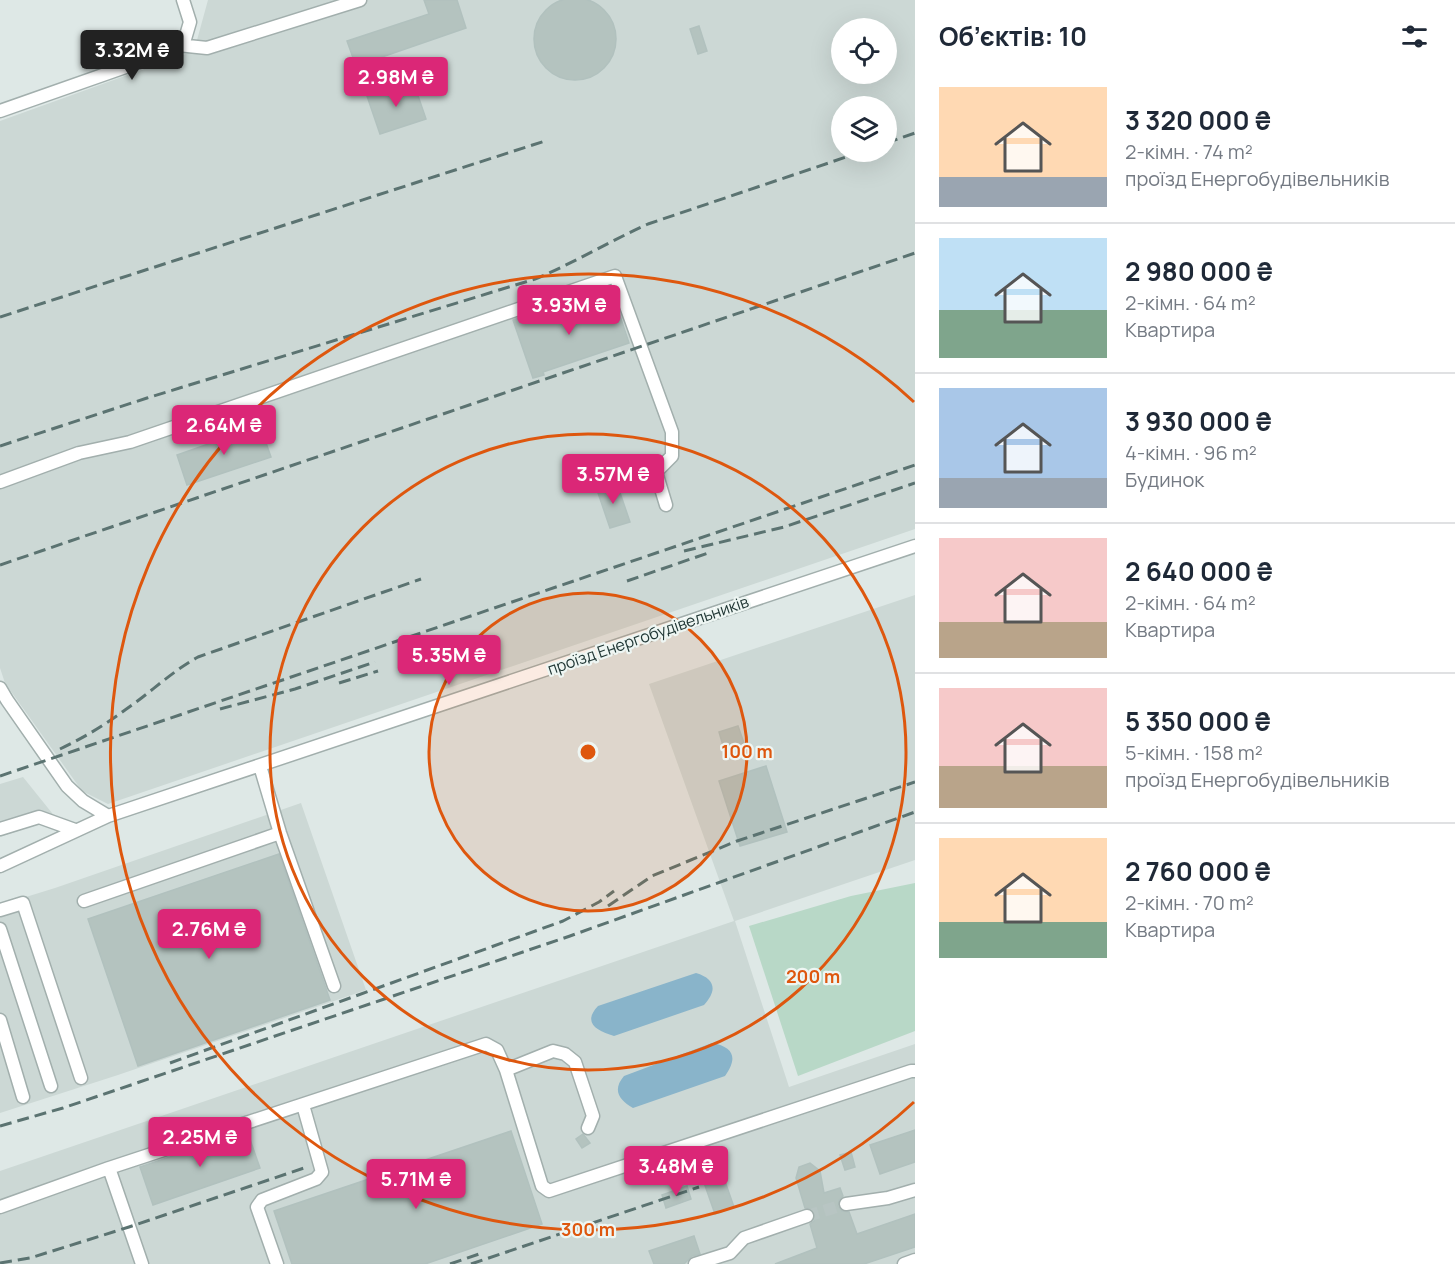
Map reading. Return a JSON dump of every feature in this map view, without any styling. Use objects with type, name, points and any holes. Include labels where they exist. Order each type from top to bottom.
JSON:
[{"type":"street","points":[[183,0],[190,22]]},
{"type":"street","points":[[0,111],[171,51],[185,39],[194,0]]},
{"type":"street","points":[[178,45],[207,48],[360,0]]},
{"type":"street","points":[[0,482],[79,453],[130,442],[615,276],[672,432],[672,456],[656,472],[666,505]]},
{"type":"street","name":"проїзд Енергобудівельників","points":[[0,866],[108,816],[915,546]]},
{"type":"street","points":[[0,688],[67,786],[83,801],[108,816]]},
{"type":"street","points":[[260,765],[280,832],[334,986]]},
{"type":"street","points":[[0,829],[39,817],[75,830]]},
{"type":"street","points":[[84,901],[280,832]]},
{"type":"street","points":[[0,910],[23,903],[81,1078]]},
{"type":"street","points":[[0,929],[51,1086]]},
{"type":"street","points":[[0,1020],[23,1097]]},
{"type":"street","points":[[0,1207],[109,1168],[486,1044],[497,1050],[506,1070],[542,1186],[549,1191],[915,1071]]},
{"type":"street","points":[[506,1070],[553,1051],[566,1054],[576,1062],[593,1116],[588,1128]]},
{"type":"street","points":[[277,1264],[257,1207],[262,1200],[316,1179],[322,1172],[303,1105]]},
{"type":"street","points":[[109,1168],[142,1264]]},
{"type":"street","points":[[846,1204],[888,1198],[915,1190]]},
{"type":"street","points":[[695,1264],[730,1253],[744,1238],[807,1216]]},
{"type":"street","points":[[904,1264],[915,1260]]},
{"type":"shaded area","points":[[208,0],[915,0],[915,529],[108,804],[82,791],[5,683],[0,668],[0,121],[194,51]]},
{"type":"shaded area","points":[[915,595],[915,860],[735,921],[789,1087],[915,1044],[915,1264],[0,1264],[0,1171],[734,921],[649,684]]},
{"type":"shaded area","points":[[23,777],[56,818],[0,837],[0,784]]},
{"type":"shaded area","points":[[301,803],[366,990],[0,1113],[0,905]]},
{"type":"green space","points":[[915,883],[915,1031],[798,1076],[749,926],[851,896]]},
{"type":"water","points":[[696,973],[708,979],[712,986],[711,995],[704,1005],[614,1036],[597,1029],[592,1022],[591,1017],[598,1006]]},
{"type":"water","points":[[712,1043],[725,1047],[732,1054],[732,1064],[725,1076],[633,1108],[621,1098],[618,1086],[624,1076]]},
{"type":"building","points":[[583,-1],[591,1],[609,16],[615,31],[613,55],[604,68],[591,77],[575,80],[559,77],[546,68],[537,55],[534,39],[537,23],[546,10],[559,1]]},
{"type":"building","points":[[424,0],[457,0],[466,28],[356,66],[347,41],[429,14]]},
{"type":"building","points":[[699,26],[707,51],[698,54],[690,29]]},
{"type":"building","points":[[413,81],[426,119],[380,134],[367,96]]},
{"type":"building","points":[[615,301],[629,343],[543,372],[544,375],[533,378],[513,320],[554,306],[559,320]]},
{"type":"building","points":[[260,426],[271,457],[187,485],[177,455]]},
{"type":"building","points":[[616,481],[630,522],[610,528],[596,487]]},
{"type":"building","points":[[738,726],[744,743],[724,749],[719,732]]},
{"type":"building","points":[[766,766],[787,832],[740,846],[719,781]]},
{"type":"building","points":[[279,854],[330,1000],[138,1066],[88,919]]},
{"type":"building","points":[[915,1130],[915,1162],[880,1174],[870,1145]]},
{"type":"building","points":[[247,1131],[260,1168],[153,1205],[140,1167]]},
{"type":"building","points":[[511,1131],[542,1224],[425,1264],[292,1264],[274,1211]]},
{"type":"building","points":[[583,1134],[590,1143],[582,1148],[576,1139]]},
{"type":"building","points":[[714,1150],[734,1207],[715,1214],[695,1157]]},
{"type":"building","points":[[851,1152],[855,1167],[845,1170],[840,1155]]},
{"type":"building","points":[[810,1163],[820,1171],[824,1193],[840,1188],[843,1196],[838,1206],[842,1211],[849,1212],[857,1234],[915,1214],[915,1247],[864,1264],[775,1264],[817,1248],[810,1224],[814,1221],[815,1214],[812,1209],[805,1208],[796,1178],[799,1167]]},
{"type":"building","points":[[687,1186],[691,1199],[666,1208],[662,1195]]},
{"type":"building","points":[[694,1236],[700,1254],[692,1256],[684,1264],[654,1264],[649,1251]]},
{"type":"tunnel","points":[[807,1216],[846,1204]]},
{"type":"railway","points":[[897,139],[915,133]]},
{"type":"railway","points":[[0,317],[548,140]]},
{"type":"railway","points":[[0,446],[147,398],[535,279],[648,224],[831,162]]},
{"type":"railway","points":[[0,565],[915,253]]},
{"type":"railway","points":[[0,776],[915,465]]},
{"type":"railway","points":[[684,551],[784,527],[915,483]]},
{"type":"railway","points":[[627,581],[708,553]]},
{"type":"railway","points":[[60,749],[110,721],[198,657],[421,579]]},
{"type":"railway","points":[[220,709],[295,689],[375,662]]},
{"type":"railway","points":[[339,683],[378,671]]},
{"type":"railway","points":[[608,906],[652,876],[737,841],[915,782]]},
{"type":"railway","points":[[0,1126],[63,1108],[570,936],[915,812]]},
{"type":"railway","points":[[170,1063],[563,921],[599,902],[614,891]]},
{"type":"railway","points":[[0,1263],[30,1258],[307,1167]]},
{"type":"railway","points":[[471,1264],[699,1187]]},
{"type":"railway","points":[[450,1264],[479,1254]]}]
